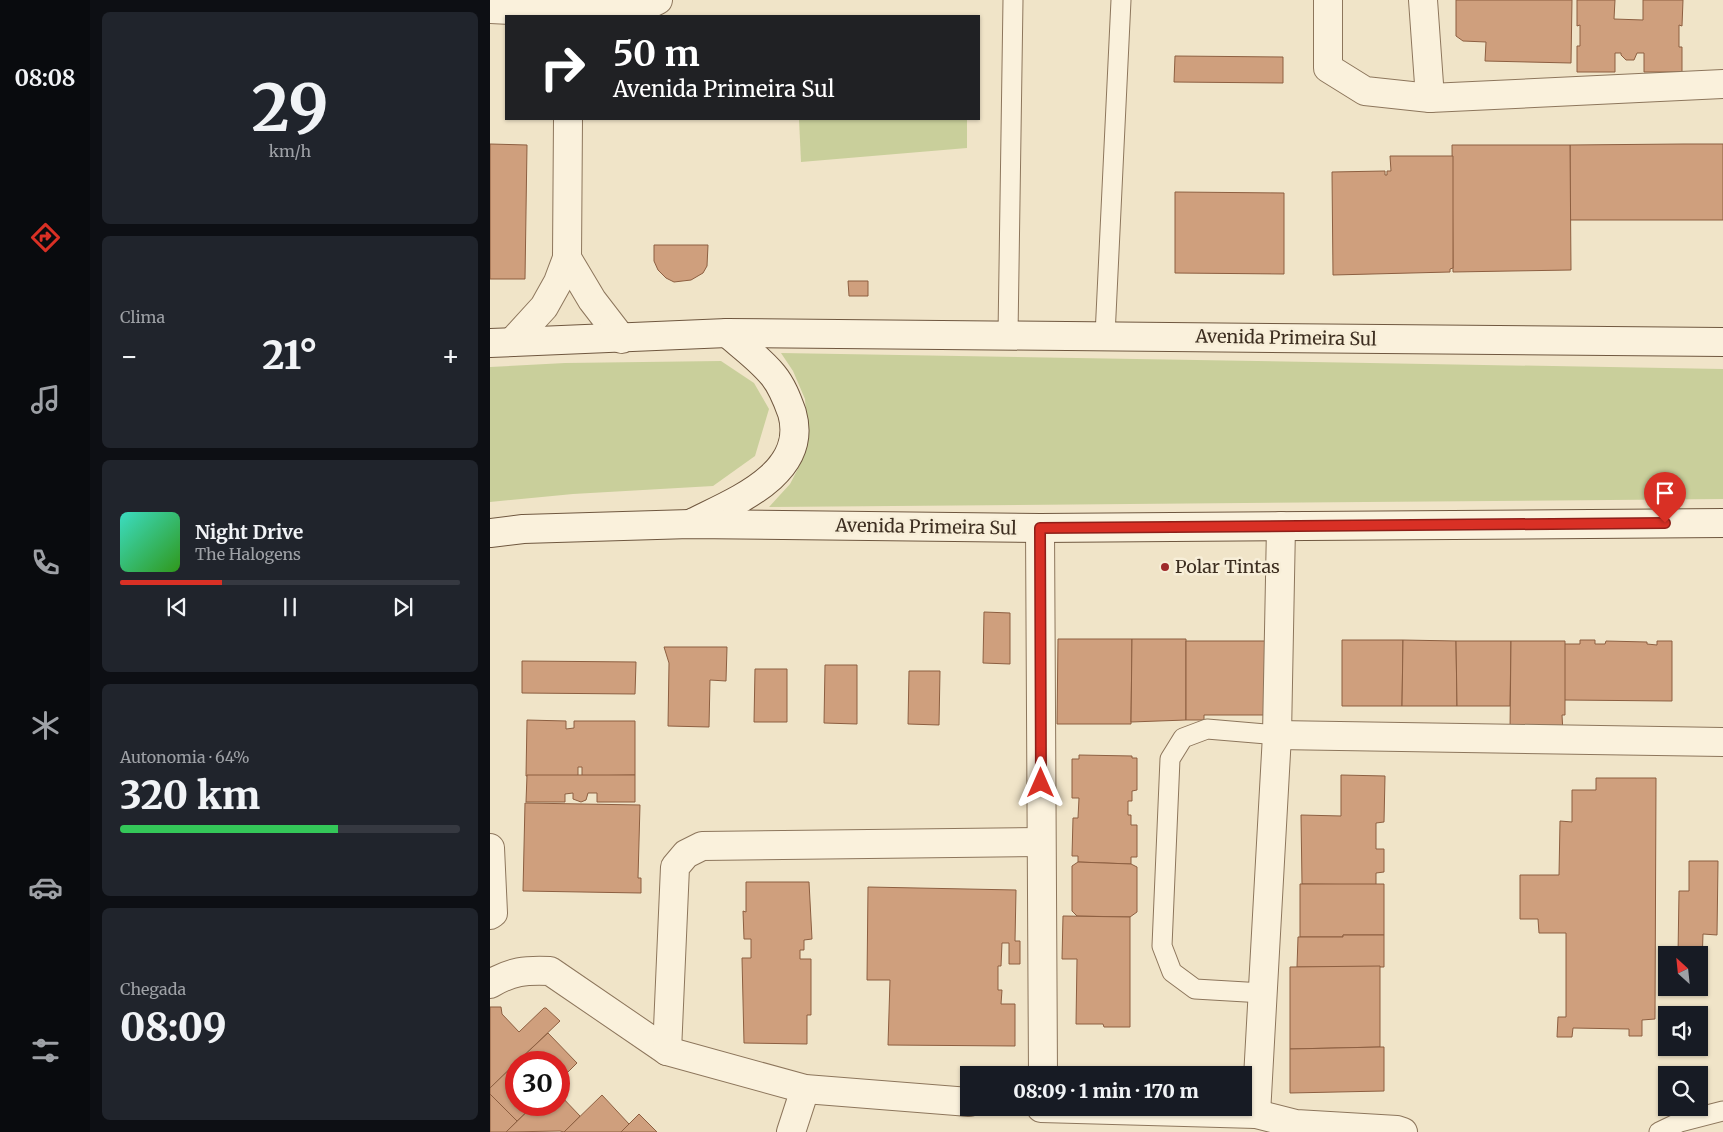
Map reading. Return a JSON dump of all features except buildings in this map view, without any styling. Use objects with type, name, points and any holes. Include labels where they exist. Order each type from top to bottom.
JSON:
[{"type":"street","points":[[490,9],[568,14],[652,3],[658,0]]},
{"type":"street","points":[[1328,0],[1328,68],[1366,91],[1430,98],[1723,84]]},
{"type":"street","points":[[1423,0],[1430,98]]},
{"type":"street","points":[[501,342],[544,307],[558,282],[567,258],[568,120]]},
{"type":"street","points":[[567,258],[592,300],[622,339]]},
{"type":"street","points":[[690,524],[748,495],[776,472],[789,456],[795,438],[794,420],[787,398],[773,375],[728,333]]},
{"type":"street","name":"Avenida Primeira Sul","points":[[501,342],[622,339],[728,333],[1723,342]]},
{"type":"street","name":"Avenida Primeira Sul","points":[[490,533],[523,529],[690,524],[1040,528],[1723,523]]},
{"type":"street","points":[[1256,1114],[1277,735],[1281,526]]},
{"type":"street","points":[[1040,528],[1043,1066]]},
{"type":"street","points":[[1277,735],[1723,742]]},
{"type":"street","points":[[667,1051],[675,866],[686,854],[702,846],[1041,842]]},
{"type":"street","points":[[490,848],[493,913],[490,915]]},
{"type":"street","points":[[490,984],[505,976],[528,970],[550,971],[667,1051],[805,1089],[960,1101]]},
{"type":"street","points":[[791,1132],[805,1089]]},
{"type":"street","points":[[1252,1114],[1295,1128],[1397,1130],[1403,1132]]},
{"type":"lane","points":[[1008,335],[1013,0]]},
{"type":"lane","points":[[1105,336],[1121,0]]},
{"type":"lane","points":[[1263,993],[1195,989],[1172,972],[1162,946],[1170,760],[1183,738],[1207,729],[1277,735]]},
{"type":"lane","points":[[1659,1132],[1680,1122],[1723,1111]]},
{"type":"green space","points":[[799,120],[967,120],[967,148],[801,162]]},
{"type":"green space","points":[[781,353],[1723,369],[1723,499],[769,507],[790,484],[803,459],[807,427],[805,399],[793,371]]},
{"type":"green space","points":[[721,361],[754,383],[769,409],[755,456],[713,486],[573,494],[490,502],[490,367],[565,363]]},
{"type":"place","name":"Polar Tintas","points":[[1165,567]]},
{"type":"route","points":[[1041,783],[1040,528],[1665,523]]}]
